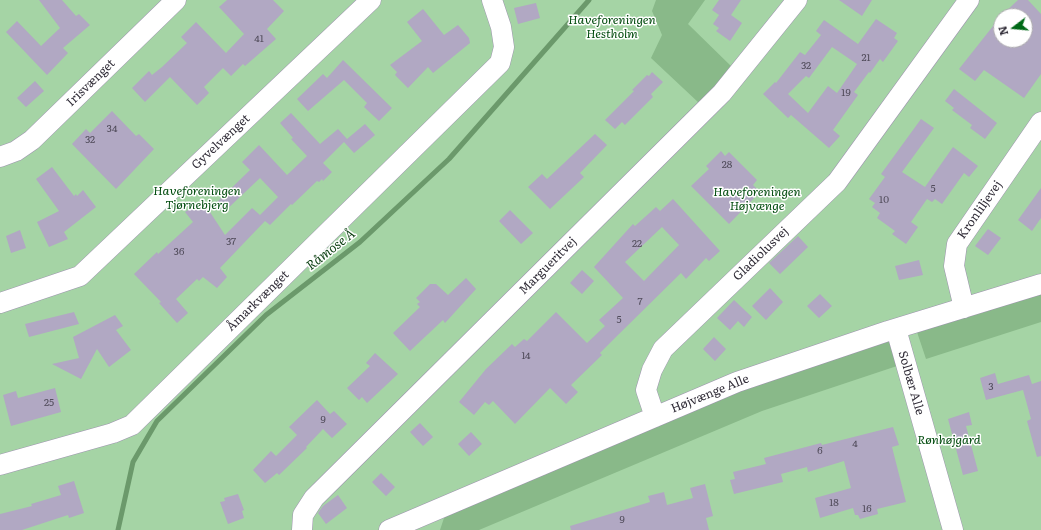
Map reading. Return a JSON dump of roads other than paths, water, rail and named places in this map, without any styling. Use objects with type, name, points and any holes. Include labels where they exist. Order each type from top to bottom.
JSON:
[{"type":"street","name":"Irisvænget","points":[[0,157],[16,151],[32,140],[176,0]]},
{"type":"street","name":"Gyvelvænget","points":[[0,303],[80,276],[371,0]]},
{"type":"street","name":"Åmarkvænget","points":[[0,465],[113,433],[132,425],[500,63],[504,47],[501,27],[492,0]]},
{"type":"street","name":"Margueritvej","points":[[302,530],[303,515],[314,498],[722,93],[797,0]]},
{"type":"street","name":"Gladiolusvej","points":[[655,417],[646,390],[652,370],[662,349],[837,182],[969,0]]},
{"type":"street","name":"Kronliljevej","points":[[964,308],[954,266],[957,244],[1041,122]]},
{"type":"street","name":"Højvænge Alle","points":[[389,530],[737,382],[896,329],[1041,284]]},
{"type":"street","name":"Solbær Alle","points":[[896,329],[953,530]]},
{"type":"waterway","name":"Råmose Å","points":[[118,530],[133,462],[157,421],[266,315],[360,242],[449,159],[589,0]]},
{"type":"park label","name":"Haveforeningen Hestholm","points":[[612,27]]},
{"type":"park label","name":"Haveforeningen Tjørnebjerg","points":[[197,198]]},
{"type":"park label","name":"Haveforeningen Højvænge","points":[[757,199]]},
{"type":"park label","name":"Rønhøjgård","points":[[949,440]]}]
